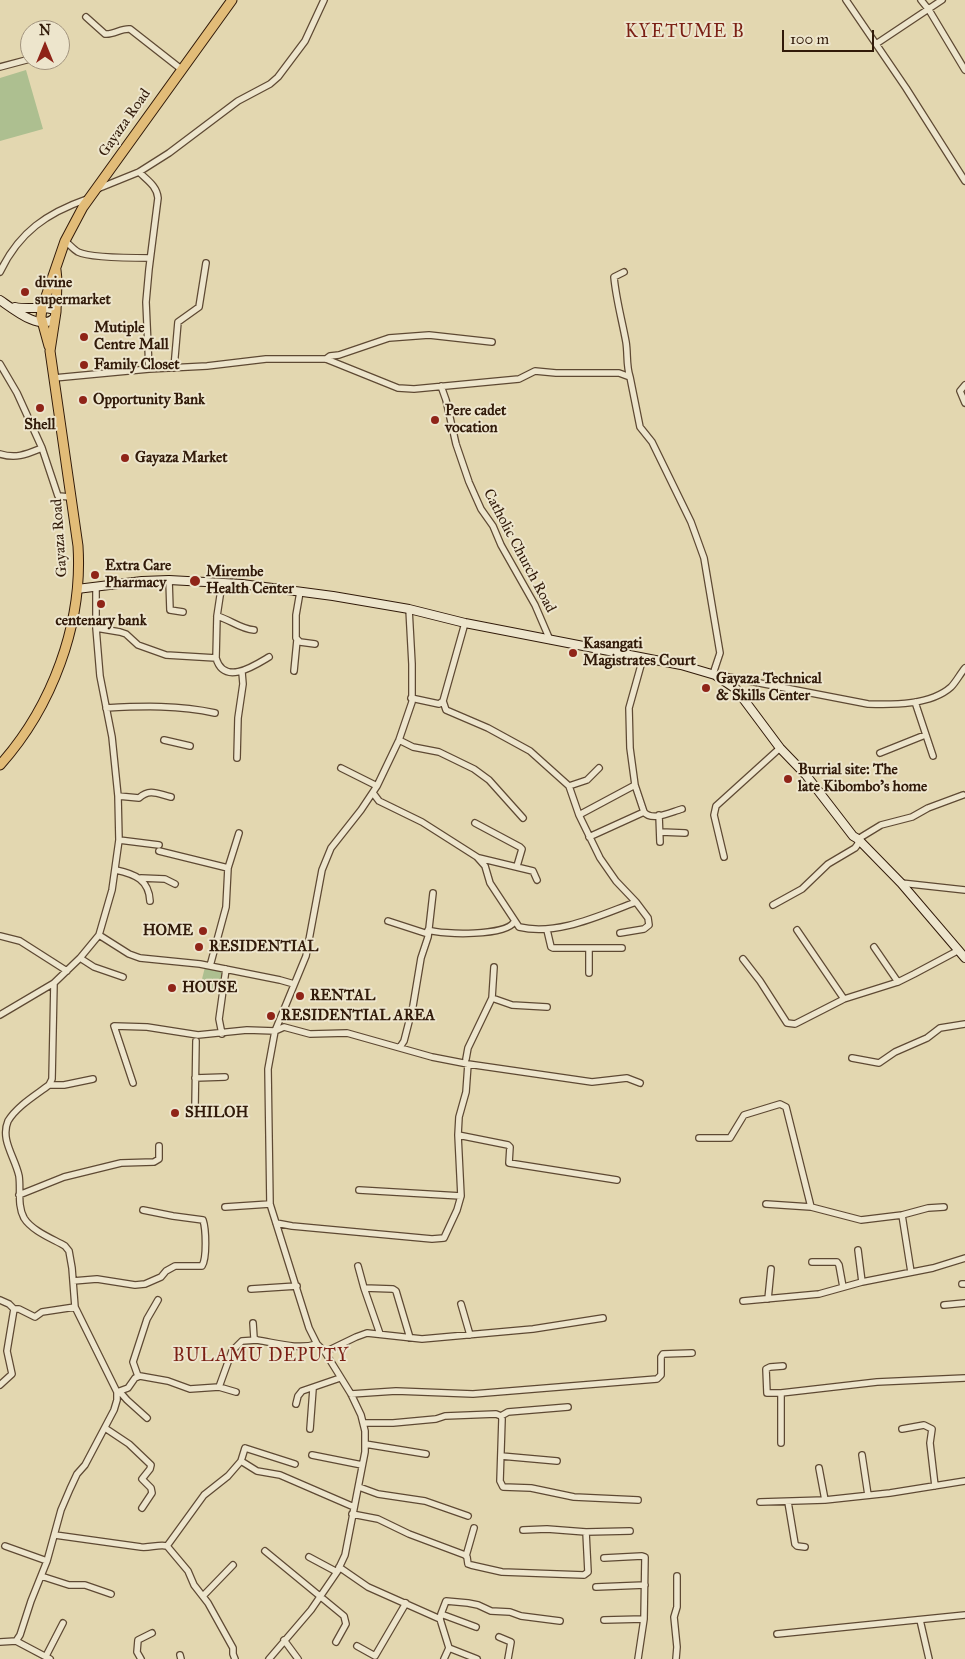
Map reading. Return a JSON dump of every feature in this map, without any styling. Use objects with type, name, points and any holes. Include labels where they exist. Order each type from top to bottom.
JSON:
[{"type":"main road","name":"Gayaza Road","points":[[0,765],[34,721],[52,686],[65,646],[80,586],[71,498],[50,351],[42,324],[42,308],[65,241],[83,207],[232,0]]},
{"type":"main road","name":"Gayaza Road","points":[[50,351],[56,314],[56,270]]},
{"type":"street","points":[[97,188],[139,172],[169,153],[238,101],[274,81],[306,41],[324,0]]},
{"type":"street","points":[[846,0],[965,181]]},
{"type":"street","points":[[921,0],[965,70]]},
{"type":"street","points":[[876,44],[942,0]]},
{"type":"street","points":[[86,17],[105,34],[113,34],[123,29],[130,29],[181,69]]},
{"type":"street","points":[[0,67],[20,62]]},
{"type":"street","points":[[139,172],[154,186],[158,198],[146,302],[149,369]]},
{"type":"street","points":[[0,272],[17,244],[34,227],[52,213],[89,198]]},
{"type":"street","points":[[65,241],[82,253],[117,258],[150,258]]},
{"type":"street","points":[[174,368],[178,322],[199,307],[206,263]]},
{"type":"street","points":[[624,272],[614,277],[627,344],[627,369],[640,427],[652,442],[691,522],[704,558],[720,653],[714,674]]},
{"type":"street","points":[[0,300],[8,305],[34,320],[42,324],[50,322],[56,314],[51,308],[24,309],[8,305]]},
{"type":"street","points":[[54,378],[149,369],[207,366],[266,359],[326,358],[389,338],[429,336],[492,342]]},
{"type":"street","points":[[326,358],[398,388],[414,389],[519,379],[535,371],[618,373],[630,377]]},
{"type":"street","points":[[0,364],[17,393],[42,448],[58,496],[71,498]]},
{"type":"street","points":[[965,385],[960,391],[965,403]]},
{"type":"street","name":"Catholic Church Road","points":[[441,386],[456,444],[477,500],[493,526],[524,589],[535,605],[550,640]]},
{"type":"street","points":[[0,454],[11,458],[42,448]]},
{"type":"street","points":[[80,586],[96,588],[142,581],[169,580],[222,582],[300,592],[409,609],[465,623],[868,704],[885,705],[915,702],[940,694],[951,687],[965,668]]},
{"type":"street","points":[[169,580],[170,610],[183,612]]},
{"type":"street","points":[[222,582],[217,616],[216,658],[221,668],[229,672],[242,672],[268,657]]},
{"type":"street","points":[[0,1015],[54,983],[80,958],[98,935],[116,870],[119,840],[118,796],[112,738],[100,676],[96,628],[96,588]]},
{"type":"street","points":[[294,671],[297,640],[296,614],[300,592]]},
{"type":"street","points":[[269,1659],[311,1610],[338,1570],[345,1555],[359,1487],[365,1444],[364,1423],[351,1394],[326,1352],[317,1344],[309,1328],[270,1204],[268,1069],[275,1031],[306,956],[322,870],[331,848],[373,793],[399,740],[411,698],[412,664],[409,609]]},
{"type":"street","points":[[217,616],[238,627],[254,630]]},
{"type":"street","points":[[465,623],[444,701],[446,710],[488,728],[530,752],[569,786],[579,814],[600,858],[616,881],[648,918],[649,925],[644,929],[620,933]]},
{"type":"street","points":[[96,628],[126,634],[138,645],[166,655],[216,658]]},
{"type":"street","points":[[297,640],[315,644]]},
{"type":"street","points":[[643,658],[629,708],[630,748],[635,785],[644,812],[650,817],[682,809]]},
{"type":"street","points":[[237,758],[238,718],[243,684],[242,672]]},
{"type":"street","points":[[714,674],[736,689],[780,748],[806,775],[853,836],[901,884],[965,958]]},
{"type":"street","points":[[411,698],[438,704],[444,701]]},
{"type":"street","points":[[915,702],[933,756]]},
{"type":"street","points":[[106,708],[133,706],[192,708],[215,714]]},
{"type":"street","points":[[880,753],[925,735]]},
{"type":"street","points":[[164,740],[190,746]]},
{"type":"street","points":[[399,740],[413,747],[439,752],[474,769],[489,780],[523,818]]},
{"type":"street","points":[[724,857],[714,816],[716,806],[780,748]]},
{"type":"street","points":[[341,768],[377,786]]},
{"type":"street","points":[[569,786],[587,780],[599,768]]},
{"type":"street","points":[[579,814],[635,785]]},
{"type":"street","points":[[118,796],[139,798],[145,792],[149,792],[171,797]]},
{"type":"street","points":[[373,793],[379,801],[422,822],[477,857],[485,866],[490,883],[519,928],[547,930],[591,919],[636,902]]},
{"type":"street","points":[[858,839],[882,825],[912,817],[928,808],[963,795]]},
{"type":"street","points":[[589,837],[644,812]]},
{"type":"street","points":[[659,815],[660,842]]},
{"type":"street","points":[[475,823],[522,849],[517,866]]},
{"type":"street","points":[[661,832],[685,833]]},
{"type":"street","points":[[210,966],[226,907],[228,868],[239,833]]},
{"type":"street","points":[[773,905],[802,889],[828,864],[854,848],[858,844],[858,839]]},
{"type":"street","points":[[119,840],[159,848],[228,868]]},
{"type":"street","points":[[477,857],[533,871],[537,880]]},
{"type":"street","points":[[116,870],[141,878],[164,879],[175,884]]},
{"type":"street","points":[[141,878],[147,886],[150,901]]},
{"type":"street","points":[[901,884],[965,890]]},
{"type":"street","points":[[400,1048],[404,1041],[413,1006],[421,958],[428,937],[433,893]]},
{"type":"street","points":[[388,920],[428,932],[449,934],[487,932],[509,927],[514,922]]},
{"type":"street","points":[[547,930],[551,947],[553,948],[622,948]]},
{"type":"street","points":[[797,930],[844,999]]},
{"type":"street","points":[[98,935],[129,954],[140,958],[210,966],[294,984]]},
{"type":"street","points":[[0,936],[20,941],[67,971]]},
{"type":"street","points":[[874,947],[898,982]]},
{"type":"street","points":[[589,948],[589,973]]},
{"type":"street","points":[[743,959],[787,1023],[795,1024],[844,999],[898,982],[959,950]]},
{"type":"street","points":[[80,958],[94,967],[123,977]]},
{"type":"street","points":[[276,1223],[292,1226],[444,1238],[457,1210],[461,1196],[458,1136],[460,1110],[466,1092],[468,1048],[492,998],[494,967]]},
{"type":"street","points":[[222,1034],[219,1019],[226,969]]},
{"type":"street","points":[[54,983],[52,1079],[49,1085],[15,1112],[8,1122],[5,1133],[7,1146],[19,1176],[21,1211],[25,1219],[51,1239],[65,1246],[69,1251],[75,1307],[119,1392],[147,1418]]},
{"type":"street","points":[[492,998],[512,1005],[547,1007]]},
{"type":"street","points":[[852,1058],[879,1063],[897,1051],[925,1039],[940,1028],[965,1024]]},
{"type":"street","points":[[133,1083],[114,1026],[147,1027],[198,1035],[248,1030],[275,1031],[284,1027],[310,1034],[348,1033],[432,1057],[592,1082],[627,1078],[640,1083]]},
{"type":"street","points":[[195,1107],[196,1041]]},
{"type":"street","points":[[194,1078],[225,1077]]},
{"type":"street","points":[[49,1085],[64,1085],[93,1079]]},
{"type":"street","points":[[698,1138],[730,1138],[744,1114],[780,1104],[786,1107],[812,1207]]},
{"type":"street","points":[[458,1136],[508,1145],[510,1147],[508,1163],[617,1180]]},
{"type":"street","points":[[20,1195],[72,1175],[122,1163],[154,1162],[159,1159],[159,1146]]},
{"type":"street","points":[[359,1190],[461,1196]]},
{"type":"street","points":[[225,1207],[270,1204]]},
{"type":"street","points":[[766,1204],[812,1207],[861,1220],[944,1207]]},
{"type":"street","points":[[73,1281],[98,1280],[135,1285],[145,1284],[161,1277],[166,1271],[175,1266],[202,1266],[204,1263],[205,1243],[203,1220],[143,1210]]},
{"type":"street","points":[[902,1215],[911,1272]]},
{"type":"street","points":[[858,1250],[862,1282]]},
{"type":"street","points":[[742,1301],[819,1294],[862,1282],[933,1268],[965,1258]]},
{"type":"street","points":[[812,1262],[837,1262],[843,1287]]},
{"type":"street","points":[[358,1266],[380,1334]]},
{"type":"street","points":[[768,1299],[771,1269]]},
{"type":"street","points":[[251,1289],[297,1286]]},
{"type":"street","points":[[364,1288],[393,1289],[396,1291],[410,1338]]},
{"type":"street","points":[[0,1300],[9,1304],[14,1309],[35,1317],[42,1312],[75,1307]]},
{"type":"street","points":[[138,1376],[133,1362],[147,1320],[158,1300]]},
{"type":"street","points":[[944,1305],[965,1303]]},
{"type":"street","points":[[461,1304],[470,1335]]},
{"type":"street","points":[[0,1385],[12,1374],[7,1351],[14,1309]]},
{"type":"street","points":[[326,1352],[361,1335],[373,1333],[422,1339],[532,1329],[603,1318]]},
{"type":"street","points":[[252,1323],[254,1338],[257,1340]]},
{"type":"street","points":[[219,1386],[232,1351],[242,1341],[257,1340],[281,1346],[309,1346],[317,1344]]},
{"type":"street","points":[[351,1394],[396,1391],[473,1394],[657,1379],[661,1375],[661,1357],[663,1354],[692,1352]]},
{"type":"street","points":[[782,1366],[770,1366],[766,1369],[767,1393],[878,1382],[965,1378]]},
{"type":"street","points":[[119,1392],[128,1388],[138,1376]]},
{"type":"street","points":[[138,1376],[168,1381],[190,1389],[219,1386],[236,1392]]},
{"type":"street","points":[[296,1404],[299,1393],[340,1378]]},
{"type":"street","points":[[310,1429],[313,1389]]},
{"type":"street","points":[[16,1641],[42,1576],[61,1510],[72,1484],[114,1410],[119,1392]]},
{"type":"street","points":[[781,1393],[782,1443]]},
{"type":"street","points":[[364,1423],[398,1423],[449,1416],[496,1414],[501,1416],[508,1412],[568,1407]]},
{"type":"street","points":[[501,1416],[500,1484],[503,1486],[530,1488],[574,1498],[638,1500]]},
{"type":"street","points":[[902,1429],[924,1425],[932,1429],[930,1443],[936,1486]]},
{"type":"street","points":[[105,1428],[129,1444],[150,1465],[142,1480],[152,1488],[152,1493],[142,1508]]},
{"type":"street","points":[[365,1444],[426,1454]]},
{"type":"street","points":[[167,1546],[204,1495],[228,1476],[241,1461],[244,1449],[246,1448],[295,1464]]},
{"type":"street","points":[[312,1455],[362,1464]]},
{"type":"street","points":[[501,1456],[557,1462]]},
{"type":"street","points":[[862,1456],[868,1495]]},
{"type":"street","points":[[241,1461],[257,1471],[280,1475],[354,1507]]},
{"type":"street","points":[[819,1468],[825,1500]]},
{"type":"street","points":[[760,1502],[825,1500],[890,1494],[965,1481]]},
{"type":"street","points":[[359,1487],[378,1494],[425,1501],[468,1516]]},
{"type":"street","points":[[788,1502],[795,1544],[805,1547]]},
{"type":"street","points":[[352,1514],[383,1521],[409,1534],[466,1556]]},
{"type":"street","points":[[474,1528],[466,1556],[468,1564],[490,1570],[584,1575],[588,1572],[586,1532]]},
{"type":"street","points":[[523,1530],[630,1531]]},
{"type":"street","points":[[54,1535],[141,1547],[167,1546],[188,1570],[194,1585],[203,1596],[233,1648],[235,1659]]},
{"type":"street","points":[[6,1546],[47,1561]]},
{"type":"street","points":[[265,1551],[339,1611],[346,1619],[346,1624],[336,1642]]},
{"type":"street","points":[[309,1557],[338,1570],[368,1587],[406,1603],[476,1627]]},
{"type":"street","points":[[604,1558],[645,1557],[644,1619],[638,1659]]},
{"type":"street","points":[[203,1596],[234,1565]]},
{"type":"street","points":[[42,1576],[69,1585],[84,1585],[111,1594]]},
{"type":"street","points":[[676,1659],[677,1647],[674,1617],[677,1607],[677,1576]]},
{"type":"street","points":[[596,1587],[645,1585]]},
{"type":"street","points":[[444,1659],[449,1648],[440,1616],[446,1601],[451,1600],[478,1605],[491,1611],[510,1612],[542,1620],[560,1621]]},
{"type":"street","points":[[357,1646],[375,1656],[406,1603]]},
{"type":"street","points":[[777,1634],[965,1615]]},
{"type":"street","points":[[604,1620],[644,1619]]},
{"type":"street","points":[[920,1620],[929,1659]]},
{"type":"street","points":[[0,1642],[16,1641],[48,1658],[62,1623]]},
{"type":"street","points":[[141,1659],[138,1652],[138,1640],[152,1633]]},
{"type":"street","points":[[499,1637],[511,1642],[508,1659]]},
{"type":"street","points":[[284,1640],[298,1659]]},
{"type":"street","points":[[449,1648],[477,1659]]},
{"type":"green space","points":[[26,70],[43,129],[0,141],[0,78]]},
{"type":"green space","points":[[205,967],[224,972],[221,992],[200,987]]},
{"type":"place","name":"divine supermarket","points":[[25,292]]},
{"type":"place","name":"Mutiple Centre Mall","points":[[84,337]]},
{"type":"place","name":"Family Closet","points":[[84,365]]},
{"type":"place","name":"Opportunity Bank","points":[[83,400]]},
{"type":"place","name":"Shell","points":[[40,408]]},
{"type":"place","name":"Pere cadet vocation","points":[[435,420]]},
{"type":"place","name":"Gayaza Market","points":[[125,458]]},
{"type":"place","name":"Extra Care Pharmacy","points":[[95,575]]},
{"type":"place","name":"Mirembe Health Center","points":[[195,581]]},
{"type":"place","name":"centenary bank","points":[[101,604]]},
{"type":"place","name":"Kasangati Magistrates Court","points":[[573,653]]},
{"type":"place","name":"Gayaza Technical & Skills Center","points":[[706,688]]},
{"type":"place","name":"Burrial site: The late Kibombo's home","points":[[788,779]]},
{"type":"place","name":"HOME","points":[[203,931]]},
{"type":"place","name":"RESIDENTIAL","points":[[199,947]]},
{"type":"place","name":"HOUSE","points":[[172,988]]},
{"type":"place","name":"RENTAL","points":[[300,996]]},
{"type":"place","name":"RESIDENTIAL AREA","points":[[271,1016]]},
{"type":"place","name":"SHILOH","points":[[175,1113]]},
{"type":"district","name":"KYETUME B","points":[[685,33]]},
{"type":"district","name":"BULAMU DEPUTY","points":[[261,1357]]}]
